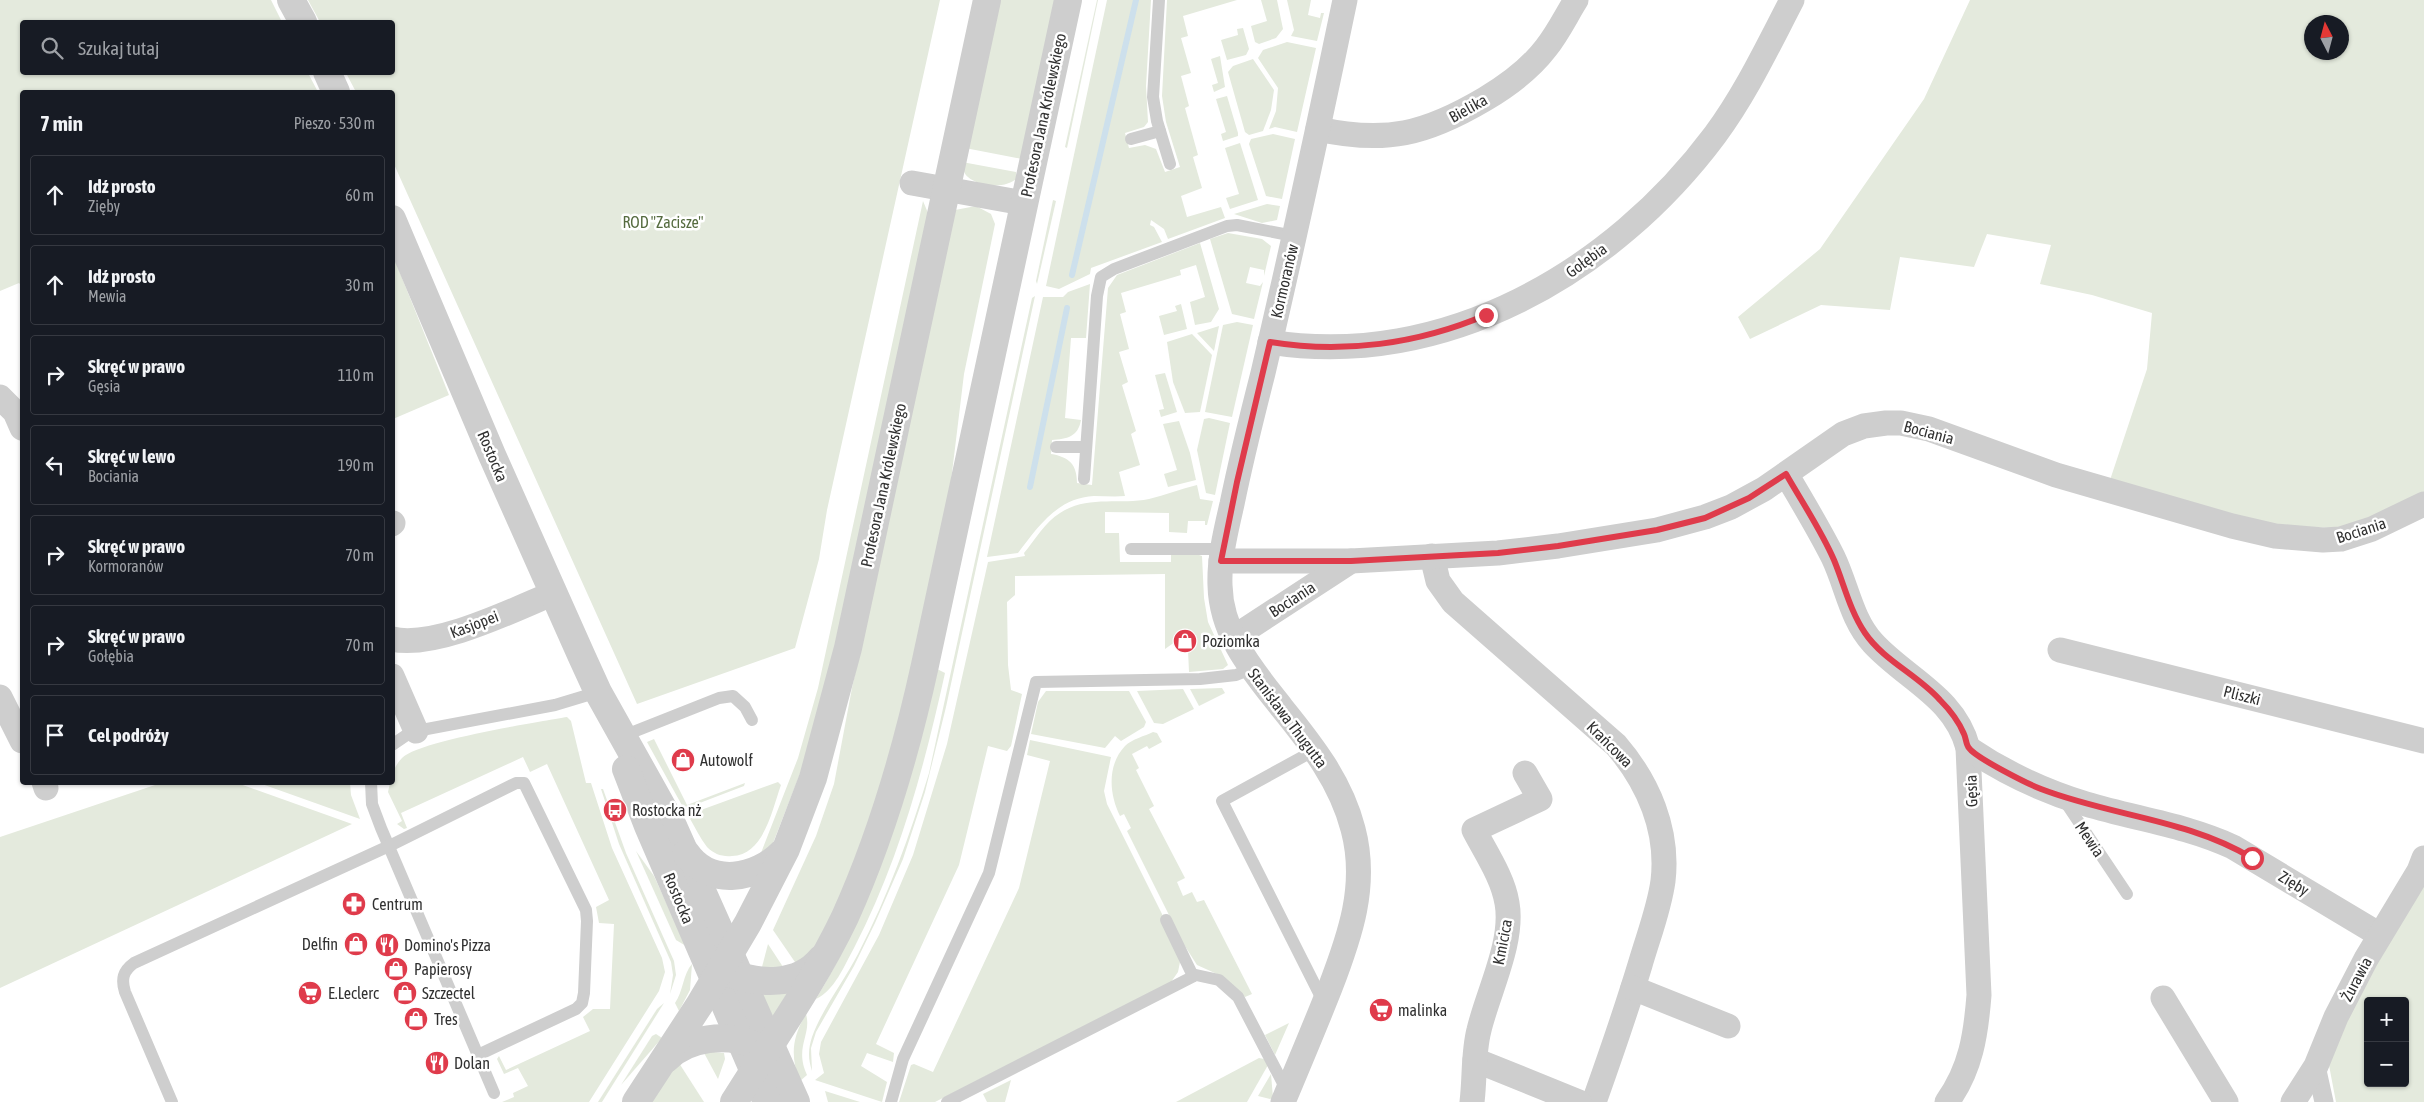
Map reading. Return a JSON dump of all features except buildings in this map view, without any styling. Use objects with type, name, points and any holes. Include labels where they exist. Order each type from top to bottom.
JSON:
[{"type":"street","points":[[291,0],[302,20]]},
{"type":"street","name":"Profesora Jana Królewskiego","points":[[826,952],[816,964],[795,976],[774,982],[757,981],[727,970],[786,849],[813,778],[835,702],[987,0]]},
{"type":"street","name":"Profesora Jana Królewskiego","points":[[734,1102],[768,1059],[826,952],[868,864],[900,771],[925,665],[1068,0]]},
{"type":"street","name":"Kormoranów","points":[[1222,555],[1318,129],[1345,0]]},
{"type":"street","name":"Bielika","points":[[1318,129],[1342,134],[1391,136],[1421,130],[1456,117],[1508,84],[1536,60],[1557,32],[1576,0]]},
{"type":"street","name":"Gołębia","points":[[1270,342],[1305,347],[1346,347],[1384,343],[1423,335],[1467,323],[1486,315],[1571,272],[1636,220],[1701,153],[1740,98],[1792,0]]},
{"type":"street","points":[[328,75],[335,90]]},
{"type":"street","points":[[912,183],[1024,203]]},
{"type":"street","name":"Rostocka","points":[[395,226],[492,456],[598,692],[648,826],[698,943],[727,970],[740,1040],[768,1059]]},
{"type":"street","name":"Bociania","points":[[1222,555],[1351,561],[1530,550],[1685,524],[1731,507],[1786,474],[1848,432],[1875,423],[1901,423],[1929,429],[2056,475],[2232,526],[2275,536],[2323,540],[2341,539],[2372,529],[2424,504]]},
{"type":"street","name":"Gęsia","points":[[1786,474],[1833,557],[1854,614],[1866,634],[1884,654],[1917,679],[1941,701],[1960,726],[1968,748],[1979,995],[1976,1032],[1968,1065],[1947,1102]]},
{"type":"street","name":"Stanisława Thugutta","points":[[1222,555],[1221,597],[1233,638],[1251,669],[1315,750],[1347,810],[1357,847],[1355,913],[1346,944],[1324,1003],[1285,1096]]},
{"type":"street","name":"Krańcowa","points":[[1432,556],[1438,581],[1453,602],[1616,745],[1636,770],[1647,791],[1661,836],[1663,879],[1658,905],[1633,988],[1594,1102]]},
{"type":"street","name":"Bociania","points":[[1233,638],[1351,561]]},
{"type":"street","name":"Kasjopei","points":[[395,639],[412,642],[445,636],[554,594]]},
{"type":"street","name":"Pliszki","points":[[2060,650],[2424,741]]},
{"type":"street","points":[[395,683],[416,731]]},
{"type":"street","name":"Rostocka","points":[[598,692],[664,807],[684,850],[727,970],[768,1059],[796,1102]]},
{"type":"street","points":[[0,697],[20,738]]},
{"type":"street","points":[[1968,748],[2014,776],[2062,796]]},
{"type":"street","name":"Kmicica","points":[[1472,1102],[1479,1032],[1503,950],[1508,917],[1508,903],[1503,887],[1474,830],[1540,799],[1525,773]]},
{"type":"street","name":"Zięby","points":[[2062,796],[2189,829],[2214,838],[2233,847],[2380,934]]},
{"type":"street","name":"Rostocka","points":[[684,850],[698,866],[708,871],[740,877],[770,865],[786,849]]},
{"type":"street","name":"Żurawia","points":[[2293,1102],[2316,1066],[2340,1009],[2380,934],[2419,871],[2424,858]]},
{"type":"street","points":[[636,1102],[727,970]]},
{"type":"street","points":[[1633,988],[1728,1026]]},
{"type":"street","points":[[2163,998],[2226,1102]]},
{"type":"street","points":[[660,1065],[678,1049],[692,1043],[716,1039],[740,1040]]},
{"type":"street","name":"Rostocka","points":[[767,1102],[768,1059]]},
{"type":"street","points":[[1475,1060],[1579,1102]]},
{"type":"street","points":[[2316,1066],[2324,1102]]},
{"type":"lane","points":[[1159,0],[1153,97],[1160,131],[1170,164]]},
{"type":"lane","points":[[1131,139],[1160,131]]},
{"type":"lane","points":[[1084,479],[1097,296],[1099,280],[1103,275],[1114,268],[1227,226],[1237,225],[1294,236]]},
{"type":"lane","points":[[1056,448],[1086,447]]},
{"type":"lane","points":[[1131,549],[1222,555]]},
{"type":"lane","points":[[891,1102],[903,1059],[989,873],[1036,682],[1200,679],[1236,676],[1251,669]]},
{"type":"lane","points":[[395,743],[416,731],[555,706],[598,692]]},
{"type":"lane","points":[[623,736],[719,698],[733,696],[745,707],[752,720]]},
{"type":"lane","points":[[1315,750],[1222,801],[1324,1003]]},
{"type":"lane","points":[[172,1102],[125,992],[122,981],[126,969],[134,963],[388,846],[516,783],[524,782],[586,910],[588,921],[582,1003],[576,1009],[478,1055]]},
{"type":"lane","points":[[371,785],[372,804],[388,846],[494,1093]]},
{"type":"lane","name":"Mewia","points":[[2062,796],[2127,894]]},
{"type":"lane","points":[[1166,920],[1193,976]]},
{"type":"lane","points":[[947,1102],[1193,976],[1203,975],[1219,980],[1238,997],[1285,1096]]},
{"type":"green space","points":[[0,0],[271,0],[281,20],[20,20],[20,75],[309,75],[317,90],[20,90],[20,284],[0,291]]},
{"type":"green space","name":"ROD \"Zacisze\"","points":[[308,0],[940,0],[827,510],[819,559],[795,648],[637,704],[395,166],[395,90],[355,90],[347,75],[395,75],[395,20],[319,20]]},
{"type":"green space","points":[[996,0],[1056,0],[1022,159],[965,148]]},
{"type":"green space","points":[[1098,0],[1067,148],[1065,147]]},
{"type":"green space","points":[[1107,0],[1151,0],[1146,86],[1148,122],[1144,127],[1125,133],[1129,148],[1145,145],[1156,149],[1165,172],[1180,167],[1166,122],[1162,96],[1167,0],[1237,0],[1183,16],[1188,36],[1181,38],[1191,73],[1181,76],[1189,106],[1185,108],[1198,155],[1193,157],[1202,188],[1181,196],[1187,217],[1221,207],[1225,218],[1168,239],[1164,229],[1151,220],[1150,225],[1154,227],[1162,242],[1091,268],[1090,274],[1059,289],[1046,286]]},
{"type":"green space","points":[[1261,0],[1277,0],[1283,29],[1276,38],[1259,44],[1255,42],[1251,26],[1267,21]]},
{"type":"green space","points":[[1287,0],[1311,0],[1308,15],[1320,18],[1321,13],[1324,13],[1317,41],[1291,36],[1294,30]]},
{"type":"green space","points":[[1970,0],[2424,0],[2424,496],[2358,528],[2266,527],[2109,483],[2147,369],[2152,313],[2092,295],[2040,284],[2051,245],[1987,234],[1974,267],[1900,257],[1890,310],[1821,305],[1750,339],[1738,317],[1820,249],[1924,99]]},
{"type":"green space","points":[[1243,28],[1249,49],[1246,55],[1227,60],[1221,40],[1238,35],[1237,29]]},
{"type":"green space","points":[[1287,42],[1316,48],[1297,132],[1275,127],[1269,129],[1276,111],[1278,88],[1258,58],[1263,50]]},
{"type":"green space","points":[[1220,56],[1225,87],[1214,92],[1212,85],[1218,83],[1211,59]]},
{"type":"green space","points":[[1253,59],[1274,90],[1271,110],[1263,131],[1249,135],[1245,132],[1228,72],[1233,66]]},
{"type":"green space","points":[[1227,96],[1238,136],[1223,141],[1221,134],[1226,132],[1216,99]]},
{"type":"green space","points":[[1273,134],[1295,139],[1282,199],[1266,196],[1249,144],[1251,139]]},
{"type":"green space","points":[[1240,143],[1258,200],[1230,209],[1226,198],[1239,194],[1225,148]]},
{"type":"green space","points":[[962,162],[1016,172],[1017,178],[1012,182],[1000,185],[979,183],[966,175]]},
{"type":"green space","points":[[1053,200],[1056,201],[1037,284],[1036,281]]},
{"type":"green space","points":[[923,201],[928,213],[835,648],[805,761],[773,843],[759,858],[798,758],[818,688]]},
{"type":"green space","points":[[1267,204],[1280,206],[1277,220],[1262,223],[1234,214]]},
{"type":"green space","points":[[976,206],[991,214],[995,224],[964,374],[951,481],[910,675],[877,803],[838,902],[815,947],[797,965],[773,930],[816,836],[834,784],[852,688],[955,210]]},
{"type":"green space","points":[[1228,233],[1262,239],[1271,246],[1264,276],[1264,270],[1250,267],[1246,283],[1260,286],[1263,282],[1254,319],[1232,314],[1210,239]]},
{"type":"green space","points":[[1200,243],[1219,309],[1211,322],[1195,325],[1190,302],[1205,297],[1196,265],[1180,270],[1181,275],[1121,293],[1126,312],[1120,314],[1129,349],[1119,352],[1128,382],[1122,385],[1136,431],[1131,434],[1140,465],[1119,472],[1125,496],[1094,496],[1069,502],[1041,524],[1018,553],[987,557],[1043,297],[1063,297],[1068,292],[1090,284],[1086,338],[1071,338],[1065,418],[1081,420],[1080,426],[1071,436],[1052,440],[1051,454],[1067,459],[1074,466],[1077,483],[1092,485],[1108,288],[1117,275]]},
{"type":"green space","points":[[395,260],[449,395],[395,418]]},
{"type":"green space","points":[[1035,296],[946,707],[925,792],[903,859],[875,923],[854,966],[816,1032],[811,1048],[812,1071],[809,1054],[812,1037],[821,1016],[858,954],[889,888],[929,773],[1032,298]]},
{"type":"green space","points":[[1181,304],[1187,329],[1164,335],[1159,316],[1177,311],[1175,306]]},
{"type":"green space","points":[[1237,322],[1253,325],[1232,417],[1205,412],[1223,325]]},
{"type":"green space","points":[[1219,326],[1214,351],[1197,333]]},
{"type":"green space","points":[[1192,334],[1212,355],[1200,412],[1185,413],[1173,382],[1167,342]]},
{"type":"green space","points":[[1165,373],[1177,412],[1161,417],[1159,410],[1164,409],[1155,375]]},
{"type":"green space","points":[[1209,418],[1230,423],[1215,495],[1206,493],[1197,450],[1204,419]]},
{"type":"green space","points":[[1179,421],[1190,453],[1196,480],[1168,487],[1164,474],[1177,470],[1163,424]]},
{"type":"green space","points":[[1197,485],[1200,499],[1213,501],[1207,525],[1205,525],[1205,521],[1188,521],[1187,533],[1169,532],[1169,513],[1105,512],[1105,533],[1119,533],[1120,562],[1171,562],[1171,554],[1196,554],[1202,556],[1204,598],[1208,622],[1228,665],[1223,669],[1189,672],[1188,650],[1197,642],[1189,632],[1165,649],[1165,574],[1015,576],[1015,595],[1007,602],[1008,665],[1011,690],[1022,694],[1011,746],[1007,751],[988,746],[959,865],[876,1044],[894,1053],[893,1062],[867,1053],[861,1066],[887,1082],[882,1102],[815,1080],[824,1073],[819,1054],[821,1042],[879,935],[913,855],[947,744],[988,562],[1025,556],[1024,553],[1045,526],[1070,507],[1092,502],[1138,501]]},
{"type":"green space","points":[[937,669],[945,673],[919,779],[897,848],[870,915],[843,970],[829,990],[816,999],[838,960],[875,880],[904,797]]},
{"type":"green space","points":[[1222,688],[1225,693],[1199,706],[1190,689]]},
{"type":"green space","points":[[1183,689],[1194,709],[1163,724],[1154,723],[1137,691]]},
{"type":"green space","points":[[1046,691],[1129,691],[1146,722],[1144,727],[1121,741],[1115,736],[1105,748],[1031,734],[1038,702]]},
{"type":"green space","points":[[567,717],[571,721],[586,783],[591,783],[612,848],[662,958],[665,972],[659,991],[589,1102],[502,1102],[514,1097],[513,1093],[528,1086],[518,1068],[504,1074],[497,1059],[499,1056],[506,1070],[590,1031],[583,1017],[593,1009],[610,1009],[614,924],[599,923],[596,907],[609,900],[547,764],[530,772],[523,757],[401,813],[407,828],[404,829],[397,824],[402,821],[388,792],[390,785],[395,785],[395,768],[397,763],[412,752],[430,745]]},
{"type":"green space","points":[[1153,732],[1157,733],[1162,742],[1149,749],[1147,746],[1132,754],[1139,768],[1136,770],[1154,806],[1149,809],[1185,878],[1177,882],[1183,896],[1192,892],[1197,902],[1204,900],[1252,994],[1245,997],[1217,974],[1197,965],[1183,943],[1127,831],[1131,828],[1124,814],[1120,816],[1116,807],[1112,789],[1115,762],[1125,746]]},
{"type":"green space","points":[[654,739],[687,805],[745,783],[744,786],[684,809],[647,742]]},
{"type":"green space","points":[[1030,740],[1111,757],[1104,791],[1107,804],[1165,920],[1180,962],[1178,972],[1171,982],[935,1102],[899,1102],[911,1065],[914,1064],[933,1072],[1019,888],[1050,761],[1027,755]]},
{"type":"green space","points":[[778,782],[781,785],[770,818],[759,840],[752,848],[743,854],[725,856],[712,852],[707,847],[689,817],[690,814]]},
{"type":"green space","points":[[155,785],[243,785],[352,824],[0,988],[0,837]]},
{"type":"green space","points":[[265,785],[350,785],[351,795],[360,819]]},
{"type":"green space","points":[[601,789],[603,789],[626,853],[674,961],[676,975],[670,994],[673,975],[671,962],[619,844]]},
{"type":"green space","points":[[636,851],[654,876],[686,946],[676,940]]},
{"type":"green space","points":[[2424,877],[2424,1102],[2336,1102],[2328,1060],[2371,966]]},
{"type":"green space","points":[[768,944],[785,970],[762,967]]},
{"type":"green space","points":[[692,964],[690,990],[679,1011],[675,1003]]},
{"type":"green space","points":[[790,988],[773,1017],[761,992]]},
{"type":"green space","points":[[664,1003],[602,1102],[598,1102],[657,1009]]},
{"type":"green space","points":[[806,1014],[807,1028],[802,1057],[807,1075],[800,1081],[795,1064],[794,1047],[801,1022]]},
{"type":"green space","points":[[1289,1023],[1275,1055],[1265,1035]]},
{"type":"green space","points":[[656,1034],[662,1038],[621,1085],[652,1036]]},
{"type":"green space","points":[[703,1051],[724,1053],[725,1059],[718,1079]]},
{"type":"green space","points":[[1259,1058],[1264,1059],[1268,1065],[1247,1102],[1176,1102]]},
{"type":"green space","points":[[679,1063],[704,1102],[651,1102],[675,1067]]},
{"type":"green space","points":[[1271,1074],[1273,1098],[1258,1096]]},
{"type":"green space","points":[[1011,1080],[1005,1102],[987,1102],[983,1094]]},
{"type":"green space","points":[[825,1091],[860,1102],[828,1102]]},
{"type":"waterway","points":[[1072,275],[1136,0]]},
{"type":"waterway","points":[[1030,487],[1067,308]]},
{"type":"place","name":"Poziomka","points":[[1185,641]]},
{"type":"place","name":"Autowolf","points":[[683,760]]},
{"type":"place","name":"Rostocka nż","points":[[615,810]]},
{"type":"place","name":"Centrum","points":[[354,904]]},
{"type":"place","name":"Delfin","points":[[356,944]]},
{"type":"place","name":"Domino's Pizza","points":[[387,945]]},
{"type":"place","name":"Papierosy","points":[[396,969]]},
{"type":"place","name":"E.Leclerc","points":[[310,993]]},
{"type":"place","name":"Szczectel","points":[[405,993]]},
{"type":"place","name":"malinka","points":[[1381,1010]]},
{"type":"place","name":"Tres","points":[[416,1019]]},
{"type":"place","name":"Dolan","points":[[437,1063]]},
{"type":"route","points":[[1486,315],[1446,330],[1367,346],[1321,348],[1270,342],[1237,482],[1221,561],[1351,561],[1404,556],[1498,553],[1558,546],[1657,530],[1705,518],[1749,498],[1786,474],[1833,557],[1859,624],[1884,654],[1932,691],[1941,701],[1960,726],[1968,748],[2014,776],[2040,788],[2088,804],[2189,829],[2214,838],[2252,858]]}]
